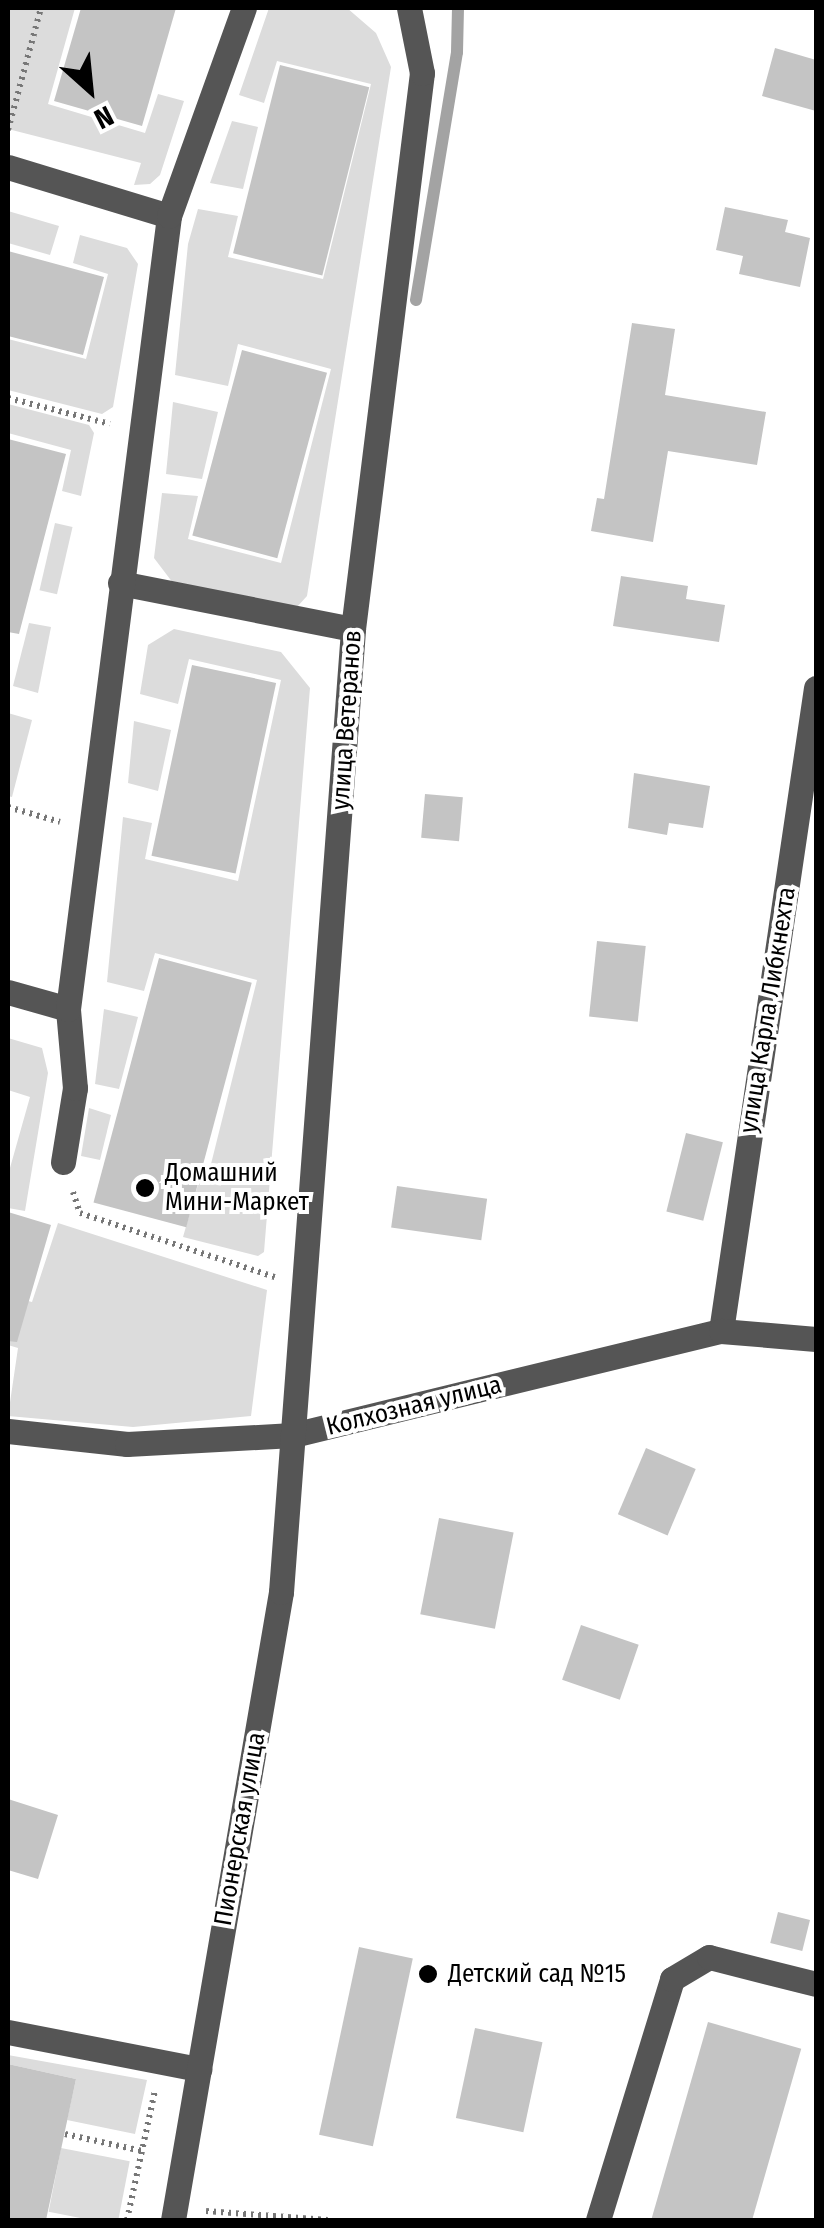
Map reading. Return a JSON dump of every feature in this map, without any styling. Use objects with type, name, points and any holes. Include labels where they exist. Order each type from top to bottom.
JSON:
[{"type":"street","points":[[63,1162],[75,1088],[68,1008],[169,216],[244,8]]},
{"type":"street","name":"улица Ветеранов","points":[[293,1435],[353,629],[422,73],[409,8]]},
{"type":"street","points":[[8,168],[169,216]]},
{"type":"street","points":[[120,582],[353,629]]},
{"type":"street","name":"улица Карла Либкнехта","points":[[721,1332],[816,688]]},
{"type":"street","points":[[8,992],[68,1008]]},
{"type":"street","name":"Колхозная улица","points":[[8,1431],[128,1444],[293,1435],[721,1332],[816,1338]]},
{"type":"street","name":"Пионерская улица","points":[[174,2214],[281,1592],[293,1435]]},
{"type":"street","points":[[598,2220],[672,1979],[709,1957],[816,1984]]},
{"type":"street","points":[[8,2032],[199,2069]]},
{"type":"path","points":[[8,130],[41,8]]},
{"type":"path","points":[[8,398],[140,432]]},
{"type":"path","points":[[8,807],[90,830]]},
{"type":"path","points":[[63,1162],[80,1214],[275,1277]]},
{"type":"path","points":[[127,2220],[160,2062]]},
{"type":"path","points":[[65,2134],[183,2159]]},
{"type":"path","points":[[174,2214],[328,2220]]},
{"type":"shaded area","points":[[8,8],[75,8],[48,104],[145,133],[158,94],[184,101],[160,175],[150,184],[134,185],[141,163],[8,129]]},
{"type":"shaded area","points":[[269,8],[347,8],[376,33],[391,67],[307,596],[297,607],[173,583],[154,558],[162,493],[198,496],[188,539],[281,563],[331,369],[238,344],[228,386],[175,375],[188,244],[198,209],[238,216],[228,257],[323,279],[371,84],[277,61],[264,103],[239,95]]},
{"type":"shaded area","points":[[232,121],[258,127],[243,189],[210,183]]},
{"type":"shaded area","points":[[8,211],[59,226],[50,255],[8,243]]},
{"type":"shaded area","points":[[80,235],[127,248],[138,264],[113,407],[102,414],[8,390],[8,339],[86,359],[108,274],[73,263]]},
{"type":"shaded area","points":[[173,402],[218,412],[202,479],[166,474]]},
{"type":"shaded area","points":[[8,404],[89,425],[94,433],[81,496],[62,491],[71,450],[8,433]]},
{"type":"shaded area","points":[[55,523],[73,527],[57,594],[39,590]]},
{"type":"shaded area","points":[[29,623],[51,627],[38,693],[13,686]]},
{"type":"shaded area","points":[[174,629],[281,652],[310,688],[264,1252],[258,1256],[183,1237],[199,1181],[207,1180],[257,980],[155,953],[144,991],[107,982],[123,817],[152,823],[145,859],[238,881],[281,680],[189,659],[178,704],[140,694],[148,645]]},
{"type":"shaded area","points":[[8,713],[32,720],[12,797],[8,796]]},
{"type":"shaded area","points":[[134,721],[171,730],[158,791],[128,783]]},
{"type":"shaded area","points":[[104,1009],[138,1017],[119,1089],[95,1084]]},
{"type":"shaded area","points":[[8,1038],[42,1048],[48,1073],[25,1211],[8,1208],[8,1175],[30,1097],[8,1090]]},
{"type":"shaded area","points":[[89,1108],[111,1115],[100,1160],[81,1156]]},
{"type":"shaded area","points":[[58,1223],[267,1290],[251,1416],[133,1427],[8,1416],[18,1348],[8,1345],[8,1296],[32,1302]]},
{"type":"shaded area","points":[[8,2055],[147,2080],[135,2134],[67,2120],[76,2079],[8,2064]]},
{"type":"shaded area","points":[[61,2148],[130,2161],[118,2220],[91,2220],[49,2212]]},
{"type":"building","points":[[81,8],[176,8],[142,126],[54,101]]},
{"type":"building","points":[[775,48],[816,60],[816,111],[762,96]]},
{"type":"building","points":[[280,65],[369,87],[322,275],[233,253]]},
{"type":"building","points":[[725,207],[788,220],[785,232],[810,238],[800,287],[739,274],[743,256],[716,250]]},
{"type":"building","points":[[8,251],[104,277],[83,355],[8,336]]},
{"type":"building","points":[[632,323],[675,329],[665,395],[766,412],[757,465],[668,451],[653,542],[591,531],[597,498],[604,499]]},
{"type":"building","points":[[242,350],[327,373],[277,558],[192,535]]},
{"type":"building","points":[[8,439],[66,454],[19,634],[8,632]]},
{"type":"building","points":[[621,576],[688,586],[686,599],[725,605],[719,642],[613,626]]},
{"type":"building","points":[[192,665],[276,683],[236,874],[151,856]]},
{"type":"building","points":[[634,773],[710,786],[703,828],[669,823],[667,835],[628,828]]},
{"type":"building","points":[[425,794],[463,797],[459,841],[421,838]]},
{"type":"building","points":[[597,941],[646,946],[638,1022],[589,1017]]},
{"type":"building","points":[[159,958],[252,983],[186,1227],[94,1202]]},
{"type":"building","points":[[686,1133],[723,1142],[703,1221],[666,1212]]},
{"type":"building","points":[[397,1186],[487,1199],[481,1240],[391,1228]]},
{"type":"building","points":[[8,1212],[51,1225],[17,1342],[8,1341]]},
{"type":"building","points":[[646,1448],[696,1469],[668,1535],[618,1514]]},
{"type":"building","points":[[439,1518],[514,1533],[495,1629],[420,1614]]},
{"type":"building","points":[[581,1625],[639,1645],[620,1700],[562,1680]]},
{"type":"building","points":[[8,1799],[58,1815],[38,1879],[8,1870]]},
{"type":"building","points":[[778,1912],[810,1920],[802,1951],[770,1943]]},
{"type":"building","points":[[359,1947],[413,1958],[373,2146],[319,2135]]},
{"type":"building","points":[[708,2022],[801,2049],[752,2220],[651,2220]]},
{"type":"building","points":[[475,2028],[542,2042],[523,2132],[456,2118]]},
{"type":"building","points":[[8,2064],[76,2079],[46,2220],[8,2220]]},
{"type":"waterway","points":[[416,300],[457,52],[458,8]]},
{"type":"place","name":"Домашний Мини-Маркет","points":[[145,1188]]},
{"type":"place","name":"Детский сад №15","points":[[428,1974]]}]
